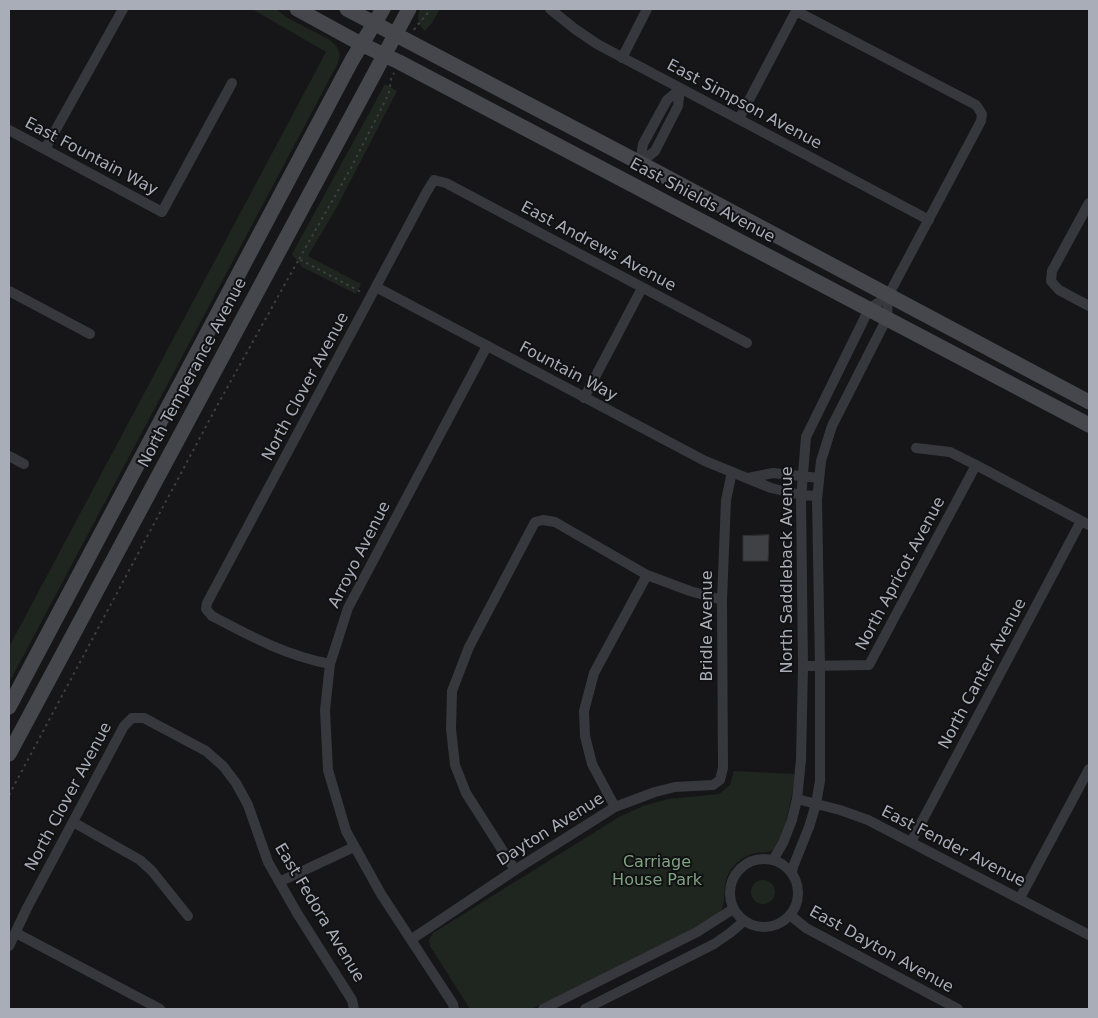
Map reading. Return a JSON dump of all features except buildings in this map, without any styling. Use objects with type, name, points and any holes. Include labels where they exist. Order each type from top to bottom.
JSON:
[{"type":"main road","name":"East Shields Avenue","points":[[297,9],[1089,425]]},
{"type":"main road","name":"East Shields Avenue","points":[[347,9],[1089,402]]},
{"type":"main road","name":"North Temperance Avenue","points":[[9,707],[361,44],[383,9]]},
{"type":"main road","name":"North Temperance Avenue","points":[[9,754],[409,9]]},
{"type":"street","points":[[45,149],[123,9]]},
{"type":"street","name":"East Simpson Avenue","points":[[550,9],[574,29],[622,58],[929,220]]},
{"type":"street","points":[[622,58],[647,9]]},
{"type":"street","points":[[739,119],[796,10],[976,105],[982,114],[980,122],[888,296]]},
{"type":"street","name":"East Fountain Way","points":[[9,130],[162,212],[232,83]]},
{"type":"street","points":[[640,163],[654,151],[678,106],[680,89]]},
{"type":"street","name":"North Clover Avenue","points":[[330,664],[286,653],[212,616],[206,609],[207,603],[434,180]]},
{"type":"street","name":"East Andrews Avenue","points":[[434,180],[446,183],[747,343]]},
{"type":"street","points":[[1089,203],[1052,271],[1051,281],[1059,290],[1089,306]]},
{"type":"street","name":"Fountain Way","points":[[376,288],[705,461],[771,488],[801,495],[818,496]]},
{"type":"street","points":[[584,398],[642,288]]},
{"type":"street","points":[[9,291],[90,334]]},
{"type":"street","name":"North Saddleback Avenue","points":[[773,860],[787,833],[797,799],[801,760],[803,666],[801,495],[806,437],[869,309],[888,296]]},
{"type":"street","name":"North Saddleback Avenue","points":[[792,873],[792,866],[810,827],[820,781],[818,496],[821,461],[832,426],[887,318],[888,296]]},
{"type":"street","name":"Arroyo Avenue","points":[[463,1009],[453,1006],[412,939],[381,894],[346,831],[328,770],[325,710],[330,664],[348,608],[487,346]]},
{"type":"street","points":[[916,448],[950,452],[1085,523]]},
{"type":"street","points":[[9,456],[24,464]]},
{"type":"street","name":"North Apricot Avenue","points":[[803,666],[869,665],[976,465]]},
{"type":"street","name":"Bridle Avenue","points":[[720,780],[723,768],[722,600],[726,500],[732,472]]},
{"type":"street","points":[[747,478],[773,474],[819,478]]},
{"type":"street","points":[[515,870],[466,793],[455,765],[451,729],[452,690],[469,647],[535,522],[542,520],[555,522],[647,575],[690,591],[722,600]]},
{"type":"street","name":"North Canter Avenue","points":[[911,842],[1085,523]]},
{"type":"street","points":[[615,807],[592,764],[585,736],[584,711],[594,673],[647,575]]},
{"type":"street","name":"North Clover Avenue","points":[[9,946],[26,908],[124,726],[132,718]]},
{"type":"street","name":"East Fedora Avenue","points":[[132,718],[144,718],[206,751],[223,766],[236,783],[248,805],[264,853],[279,882],[352,1000],[354,1009]]},
{"type":"street","points":[[1020,898],[1089,769]]},
{"type":"street","name":"Dayton Avenue","points":[[412,939],[515,870],[615,807],[655,792],[675,787],[713,785],[720,780]]},
{"type":"street","name":"East Fender Avenue","points":[[797,799],[840,810],[868,820],[1089,935]]},
{"type":"street","points":[[73,822],[140,860],[152,871],[188,916]]},
{"type":"street","points":[[279,882],[354,848]]},
{"type":"street","points":[[764,858],[785,866],[792,873],[798,891],[797,901],[790,915],[778,924],[766,927],[755,926],[744,921],[733,909],[730,898],[730,886],[734,875],[742,866],[752,860],[764,858]]},
{"type":"street","points":[[543,1009],[697,932],[733,909]]},
{"type":"street","name":"East Dayton Avenue","points":[[790,915],[806,928],[958,1009]]},
{"type":"street","points":[[585,1009],[699,952],[730,933],[744,921]]},
{"type":"street","points":[[16,933],[160,1009]]},
{"type":"path","points":[[418,22],[426,16],[430,9]]},
{"type":"path","points":[[9,795],[218,404],[351,168],[382,109],[389,93],[391,79]]},
{"type":"path","points":[[299,259],[371,297]]},
{"type":"green space","points":[[252,9],[276,9],[286,17],[330,40],[337,47],[340,55],[338,63],[9,683],[9,647],[326,52]]},
{"type":"green space","points":[[420,9],[440,9],[425,31],[418,21]]},
{"type":"green space","points":[[385,84],[397,91],[338,205],[308,256],[361,284],[356,294],[302,267],[292,254]]},
{"type":"green space","name":"Carriage House Park","points":[[734,771],[795,774],[788,816],[776,846],[769,852],[748,856],[734,866],[725,884],[722,910],[719,913],[700,925],[532,1009],[470,1009],[430,946],[429,940],[433,933],[619,817],[643,806],[668,799],[719,794],[730,785]]},
{"type":"green space","points":[[763,880],[772,883],[775,892],[772,901],[763,904],[754,901],[751,892],[754,883]]}]
